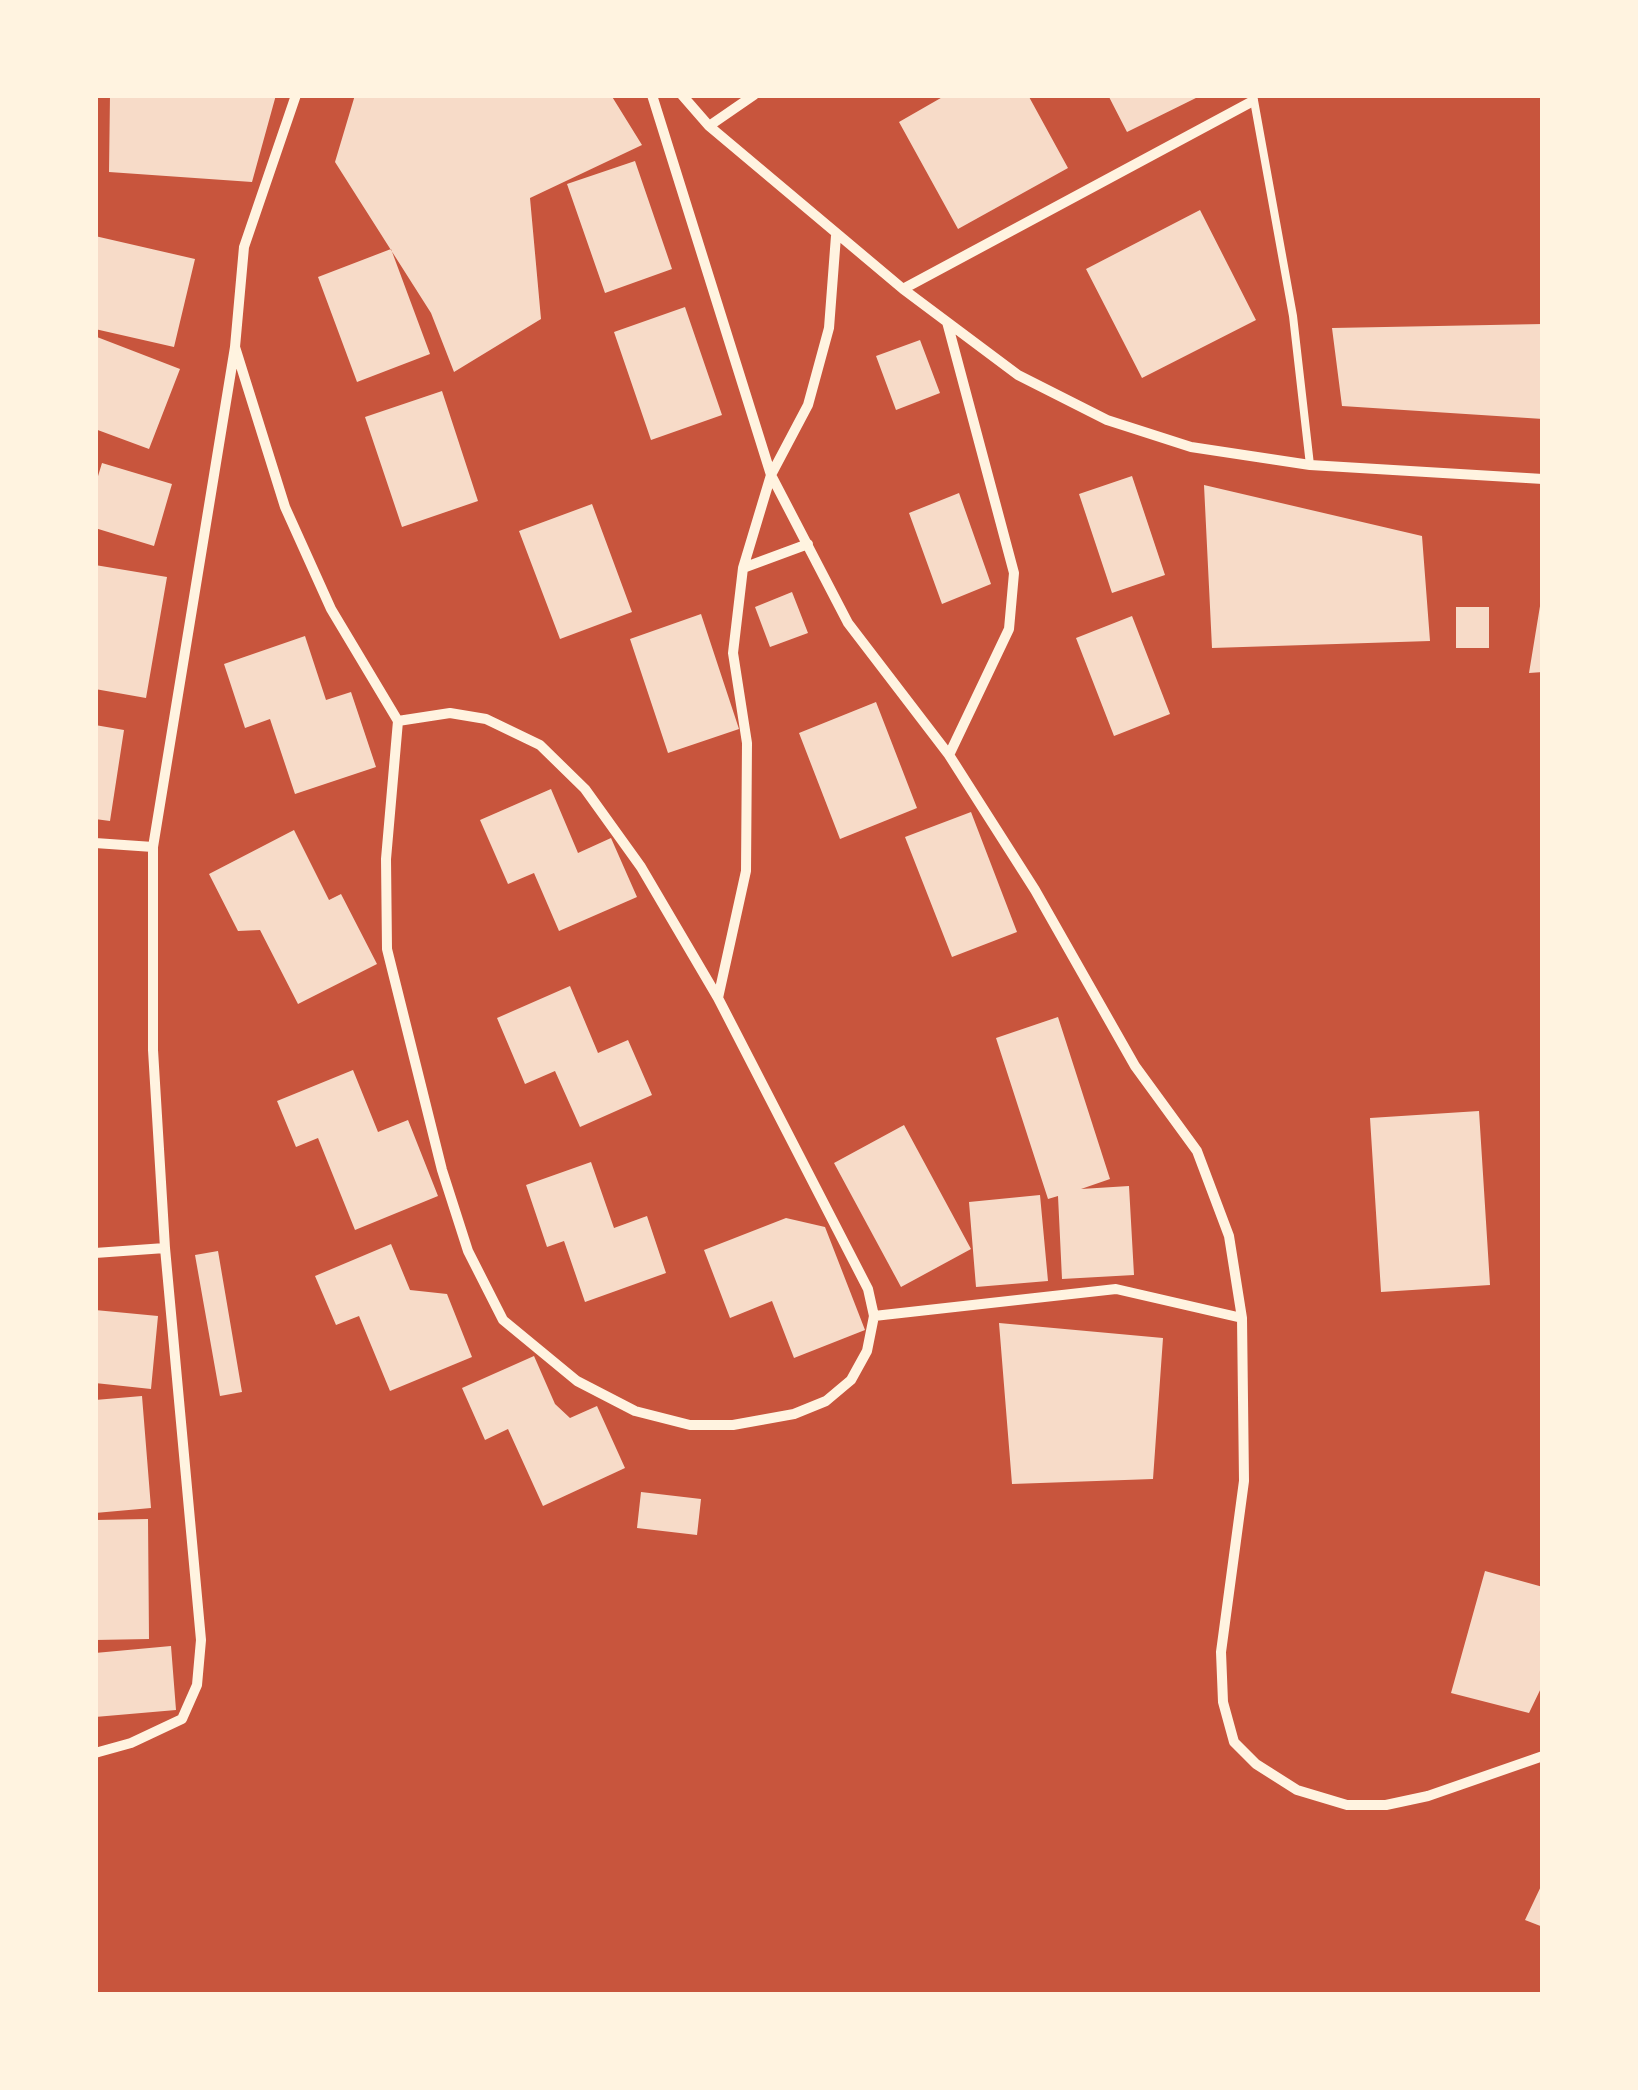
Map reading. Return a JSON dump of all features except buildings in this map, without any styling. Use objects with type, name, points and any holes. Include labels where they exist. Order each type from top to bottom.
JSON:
[{"type":"street","points":[[95,1753],[182,1719],[198,1685],[202,1640],[166,1248],[153,1050],[153,847],[235,347],[244,246],[296,95]]},
{"type":"street","points":[[652,95],[771,475],[848,623],[949,755],[1035,890],[1134,1066],[1197,1151],[1229,1236],[1242,1318],[1244,1480],[1222,1652],[1223,1702],[1234,1742],[1256,1764],[1296,1790],[1346,1805],[1386,1805],[1428,1796],[1543,1756]]},
{"type":"street","points":[[682,95],[709,126],[903,289],[1018,374],[1106,420],[1191,447],[1310,465],[1543,479]]},
{"type":"street","points":[[709,126],[754,95]]},
{"type":"street","points":[[903,289],[1253,98]]},
{"type":"street","points":[[718,998],[746,871],[747,742],[733,653],[743,568],[771,475],[808,406],[829,328],[836,236]]},
{"type":"street","points":[[948,322],[1014,572],[1009,629],[949,755]]},
{"type":"street","points":[[235,347],[286,507],[331,609],[398,721],[386,860],[387,949],[442,1170],[468,1251],[503,1320],[577,1381],[635,1411],[690,1425],[794,1414],[826,1402],[851,1380],[867,1351],[874,1316],[868,1289],[718,998],[641,867],[585,789],[540,744],[486,719],[450,713],[398,721]]},
{"type":"street","points":[[743,568],[808,544]]},
{"type":"street","points":[[95,843],[153,847]]},
{"type":"street","points":[[95,1253],[166,1248]]},
{"type":"street","points":[[874,1316],[1116,1289],[1242,1318]]},
{"type":"lane","points":[[1253,98],[1293,316],[1310,465]]}]
